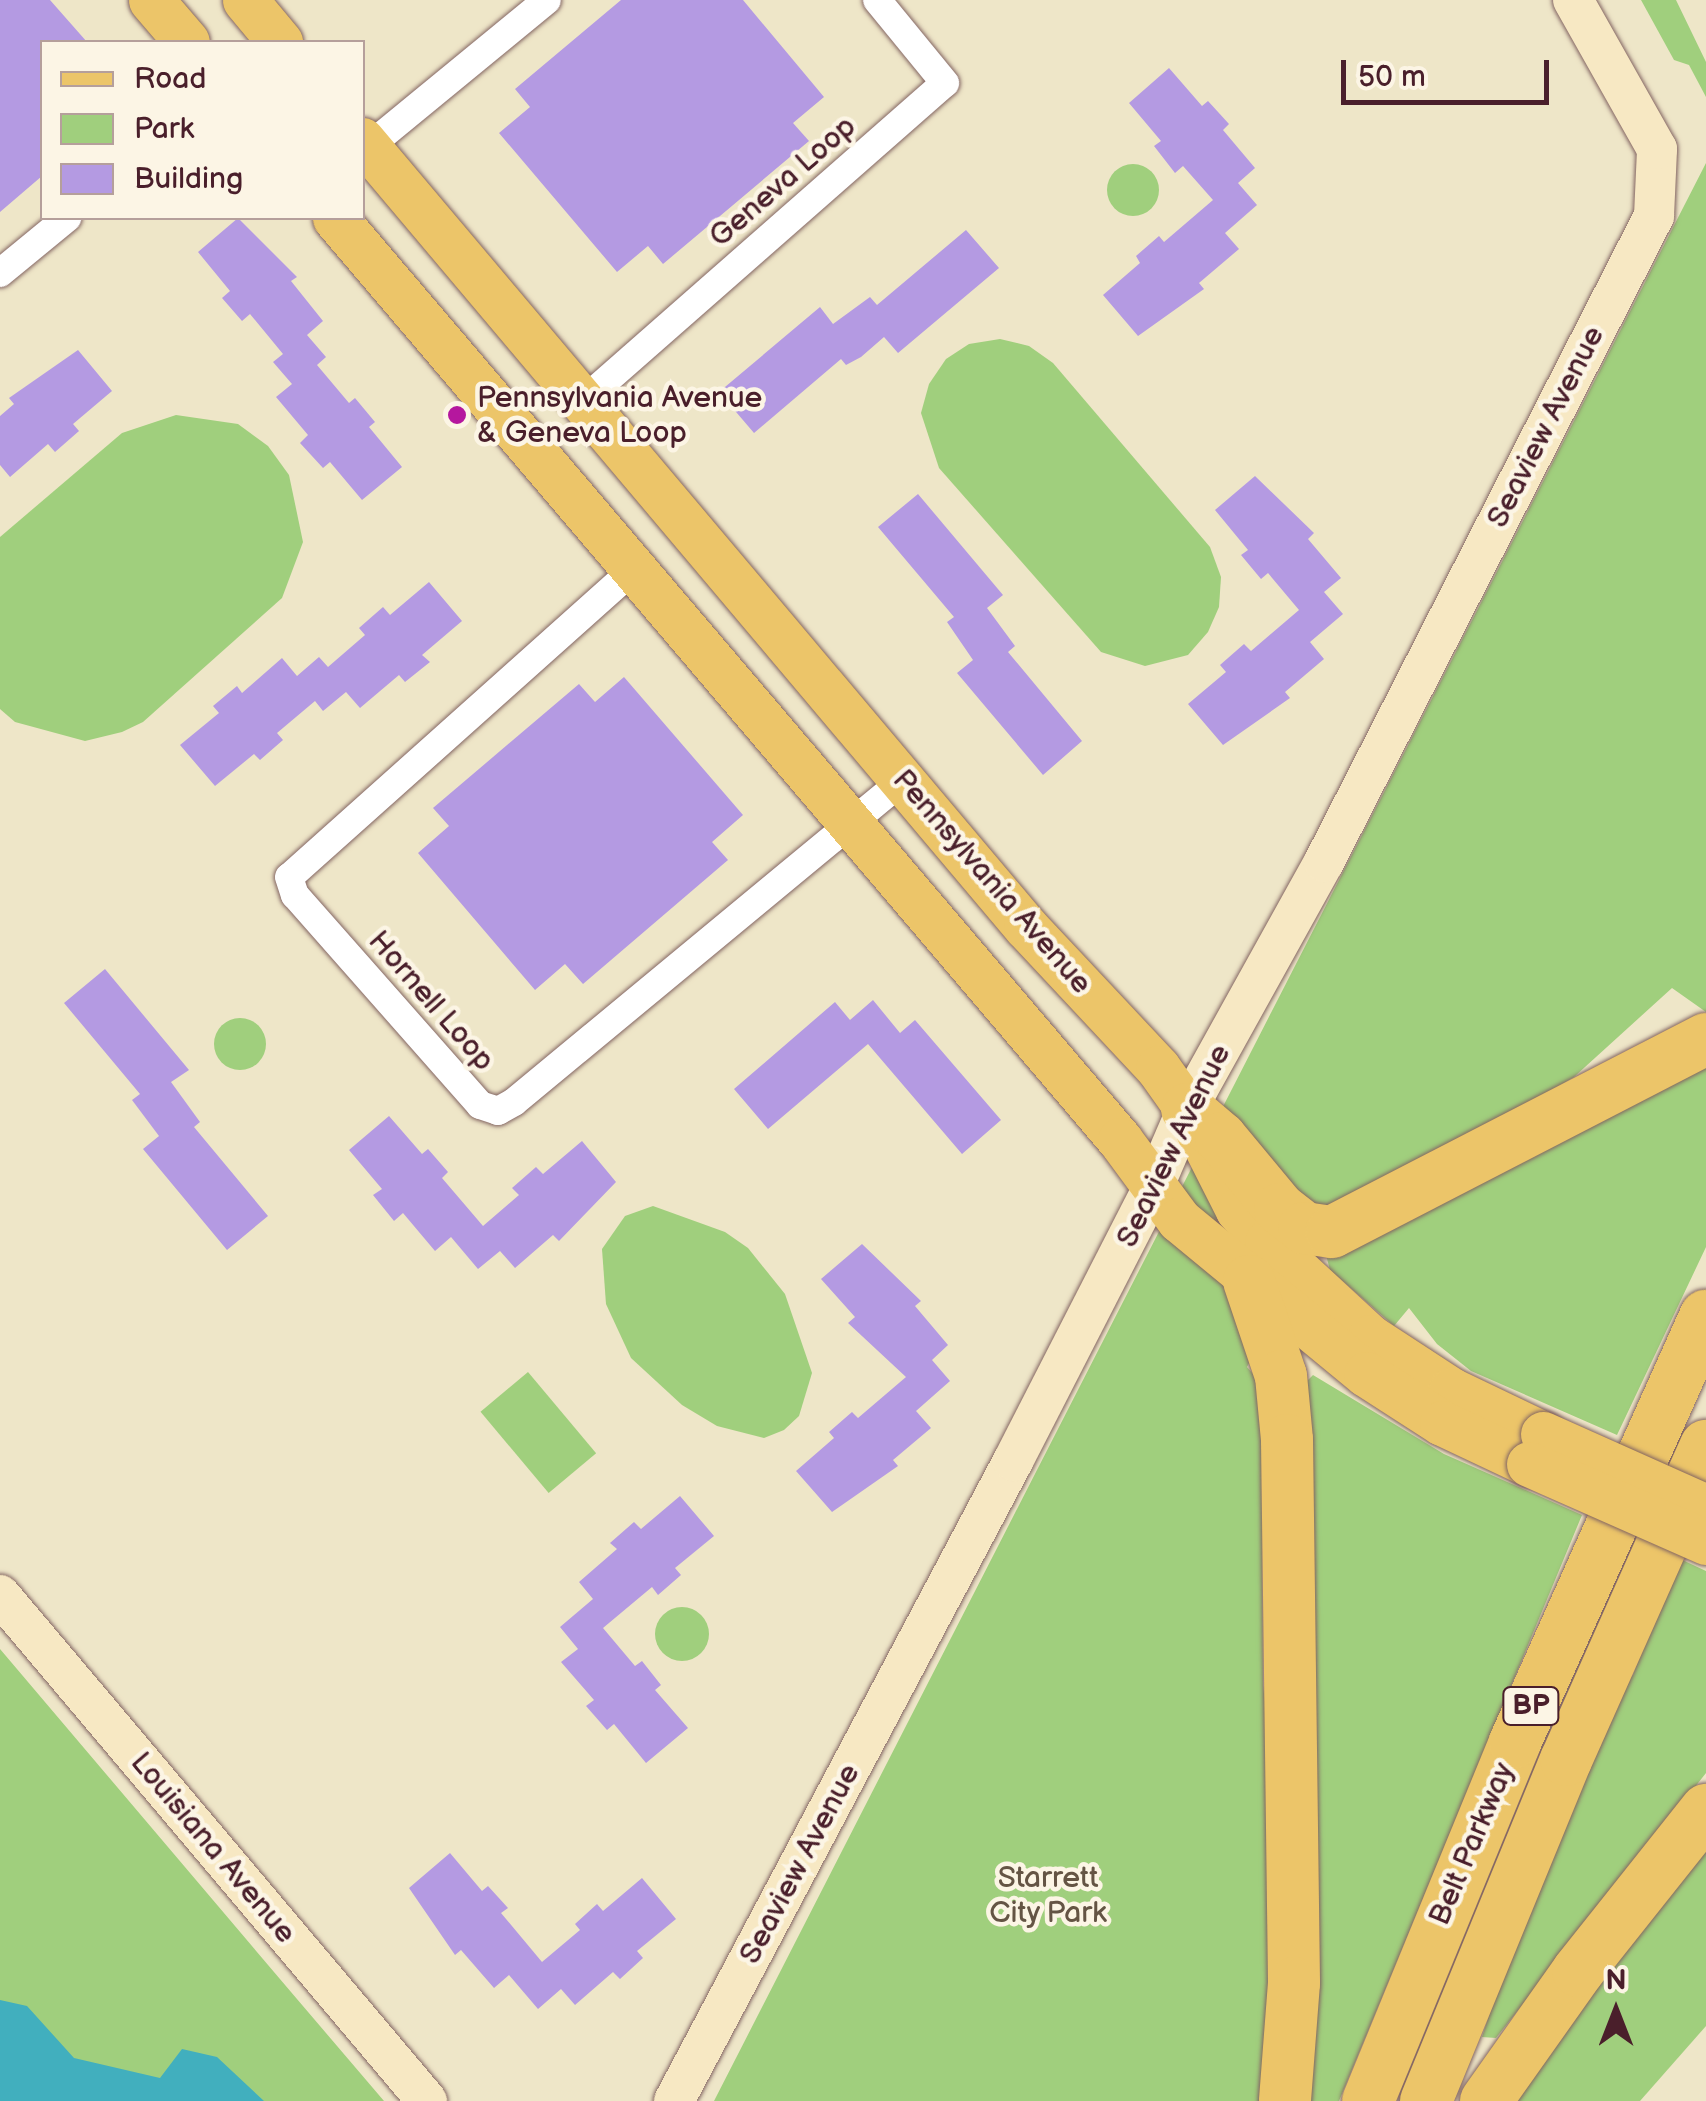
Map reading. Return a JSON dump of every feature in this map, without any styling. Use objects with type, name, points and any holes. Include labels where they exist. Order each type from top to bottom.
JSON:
[{"type":"highway","points":[[1186,1108],[1222,1138],[1280,1208],[1304,1228],[1332,1232],[1706,1039]]},
{"type":"highway","points":[[1249,1281],[1281,1376],[1288,1440],[1294,1983],[1285,2101]]},
{"type":"highway","name":"Belt Parkway","points":[[1368,2101],[1515,1742],[1706,1316]]},
{"type":"highway","name":"Belt Parkway","points":[[1426,2101],[1566,1760],[1706,1446]]},
{"type":"highway","points":[[1486,2101],[1578,1971],[1706,1810]]},
{"type":"main road","points":[[150,0],[184,40]]},
{"type":"main road","points":[[244,0],[278,40]]},
{"type":"main road","name":"Pennsylvania Avenue","points":[[365,147],[584,400],[902,781],[1186,1108],[1238,1210],[1370,1337],[1536,1449],[1706,1542]]},
{"type":"main road","name":"Pennsylvania Avenue","points":[[338,220],[1120,1140],[1153,1188],[1249,1281],[1366,1374],[1442,1422],[1706,1506]]},
{"type":"street","points":[[365,145],[547,0]]},
{"type":"street","name":"Geneva Loop","points":[[584,400],[945,83],[877,0]]},
{"type":"street","name":"Seaview Avenue","points":[[674,2101],[1153,1188],[1186,1108],[1324,862],[1654,216],[1660,185],[1657,149],[1573,0]]},
{"type":"street","points":[[0,272],[65,220]]},
{"type":"street","name":"Hornell Loop","points":[[634,568],[300,862],[289,878],[295,896],[480,1105],[498,1111],[902,781]]},
{"type":"street","name":"Louisiana Avenue","points":[[0,1595],[427,2101]]},
{"type":"green space","points":[[1641,0],[1676,0],[1706,62],[1706,97],[1689,65],[1674,60]]},
{"type":"green space","name":"Starrett City Park","points":[[1706,163],[1706,1012],[1672,988],[1574,1077],[1486,1130],[1328,1207],[1247,1367],[1261,1383],[1263,1685],[1277,1800],[1270,2101],[714,2101]]},
{"type":"green space","points":[[1133,164],[1151,172],[1159,190],[1151,208],[1133,216],[1115,208],[1107,190],[1115,172]]},
{"type":"green space","points":[[1000,339],[1029,346],[1053,363],[1210,547],[1221,577],[1219,607],[1208,632],[1188,655],[1145,666],[1101,652],[939,468],[921,413],[929,384],[946,359],[969,344]]},
{"type":"green space","points":[[176,415],[238,424],[268,446],[289,475],[303,542],[282,598],[143,722],[122,732],[85,741],[15,722],[0,709],[0,537],[122,433]]},
{"type":"green space","points":[[240,1018],[258,1026],[266,1044],[258,1062],[240,1070],[222,1062],[214,1044],[222,1026]]},
{"type":"green space","points":[[1706,1050],[1706,1247],[1617,1435],[1471,1371],[1437,1344],[1409,1308],[1394,1326],[1330,1270],[1326,1255]]},
{"type":"green space","points":[[653,1206],[725,1232],[748,1248],[785,1294],[812,1373],[799,1416],[784,1430],[764,1438],[717,1426],[682,1405],[631,1358],[606,1304],[602,1249],[625,1216]]},
{"type":"green space","points":[[528,1372],[596,1453],[549,1493],[481,1412]]},
{"type":"green space","points":[[1313,1375],[1444,1454],[1582,1515],[1339,2101],[1298,2101],[1302,1386]]},
{"type":"green space","points":[[1676,1557],[1706,1571],[1706,1773],[1496,2038],[1482,2037],[1526,1901],[1612,1695],[1633,1675]]},
{"type":"green space","points":[[682,1607],[701,1615],[709,1634],[701,1653],[682,1661],[663,1653],[655,1634],[663,1615]]},
{"type":"green space","points":[[0,1649],[384,2101],[182,2101],[0,2046]]},
{"type":"green space","points":[[1706,1831],[1706,2026],[1640,2101],[1499,2101]]},
{"type":"water","points":[[0,2000],[27,2006],[74,2058],[160,2078],[182,2049],[217,2057],[264,2101],[0,2101]]},
{"type":"building","points":[[0,0],[50,0],[85,40],[40,40],[40,178],[0,212]]},
{"type":"building","points":[[621,0],[743,0],[824,97],[793,123],[809,141],[663,264],[648,246],[617,272],[499,133],[530,107],[515,89]]},
{"type":"building","points":[[1169,68],[1202,106],[1208,101],[1229,124],[1223,130],[1255,168],[1238,183],[1257,205],[1225,233],[1239,249],[1199,283],[1204,289],[1138,336],[1103,295],[1140,263],[1136,256],[1159,236],[1164,242],[1213,200],[1183,166],[1175,173],[1154,146],[1161,141],[1129,103]]},
{"type":"building","points":[[240,220],[297,277],[291,281],[323,321],[307,335],[326,357],[317,365],[349,403],[355,398],[375,422],[369,427],[402,467],[362,500],[330,462],[323,468],[300,443],[308,435],[276,397],[292,384],[273,362],[283,354],[250,314],[242,321],[222,298],[230,291],[198,252]]},
{"type":"building","points":[[966,230],[999,268],[898,353],[884,337],[846,365],[841,359],[754,433],[719,392],[820,307],[833,324],[870,297],[877,305]]},
{"type":"building","points":[[78,350],[112,391],[73,424],[79,431],[55,452],[48,444],[10,477],[0,465],[0,416],[14,404],[9,398]]},
{"type":"building","points":[[1255,476],[1314,533],[1308,539],[1341,578],[1324,592],[1343,614],[1310,642],[1324,659],[1285,692],[1290,698],[1223,745],[1188,704],[1226,672],[1220,665],[1244,644],[1251,651],[1299,610],[1268,573],[1261,579],[1241,555],[1248,550],[1215,510]]},
{"type":"building","points":[[918,494],[1003,595],[987,608],[1015,646],[1008,652],[1082,741],[1043,775],[957,673],[973,660],[947,622],[954,617],[878,527]]},
{"type":"building","points":[[429,582],[462,621],[422,655],[430,662],[405,682],[399,675],[360,708],[346,692],[323,711],[315,701],[277,733],[283,740],[260,760],[254,754],[215,786],[180,745],[219,713],[213,706],[237,686],[242,693],[282,658],[297,676],[319,657],[328,667],[365,635],[359,628],[383,607],[390,615]]},
{"type":"building","points":[[624,677],[743,815],[712,842],[728,860],[583,984],[565,964],[535,990],[418,853],[449,826],[433,808],[579,684],[595,702]]},
{"type":"building","points":[[105,969],[189,1070],[171,1082],[200,1122],[194,1127],[268,1216],[227,1250],[143,1149],[159,1136],[132,1100],[140,1094],[64,1003]]},
{"type":"building","points":[[873,1000],[900,1033],[915,1020],[1001,1120],[962,1154],[868,1044],[768,1129],[734,1089],[835,1002],[850,1020]]},
{"type":"building","points":[[389,1116],[422,1154],[428,1149],[448,1172],[442,1178],[483,1226],[519,1195],[512,1188],[536,1167],[543,1174],[582,1141],[616,1182],[559,1241],[553,1235],[515,1268],[500,1251],[478,1269],[451,1237],[435,1251],[403,1213],[394,1221],[373,1195],[382,1189],[349,1150]]},
{"type":"building","points":[[862,1244],[921,1301],[915,1306],[948,1345],[932,1360],[950,1381],[916,1411],[931,1428],[893,1460],[898,1466],[832,1512],[796,1471],[834,1438],[829,1432],[852,1412],[858,1418],[906,1377],[848,1323],[855,1317],[821,1279]]},
{"type":"building","points":[[680,1496],[714,1536],[675,1568],[681,1575],[658,1595],[652,1587],[603,1628],[635,1666],[642,1661],[661,1685],[655,1690],[688,1728],[646,1763],[614,1724],[607,1730],[586,1706],[594,1700],[561,1662],[578,1649],[560,1627],[593,1599],[579,1582],[617,1549],[610,1543],[634,1522],[641,1529]]},
{"type":"building","points":[[450,1853],[482,1891],[488,1886],[508,1908],[501,1913],[542,1962],[580,1930],[575,1924],[597,1904],[603,1911],[642,1878],[676,1919],[637,1951],[643,1958],[620,1979],[613,1972],[575,2005],[561,1989],[538,2009],[509,1975],[494,1988],[461,1950],[455,1955],[409,1888]]},
{"type":"place","name":"Pennsylvania Avenue & Geneva Loop","points":[[457,415]]}]
